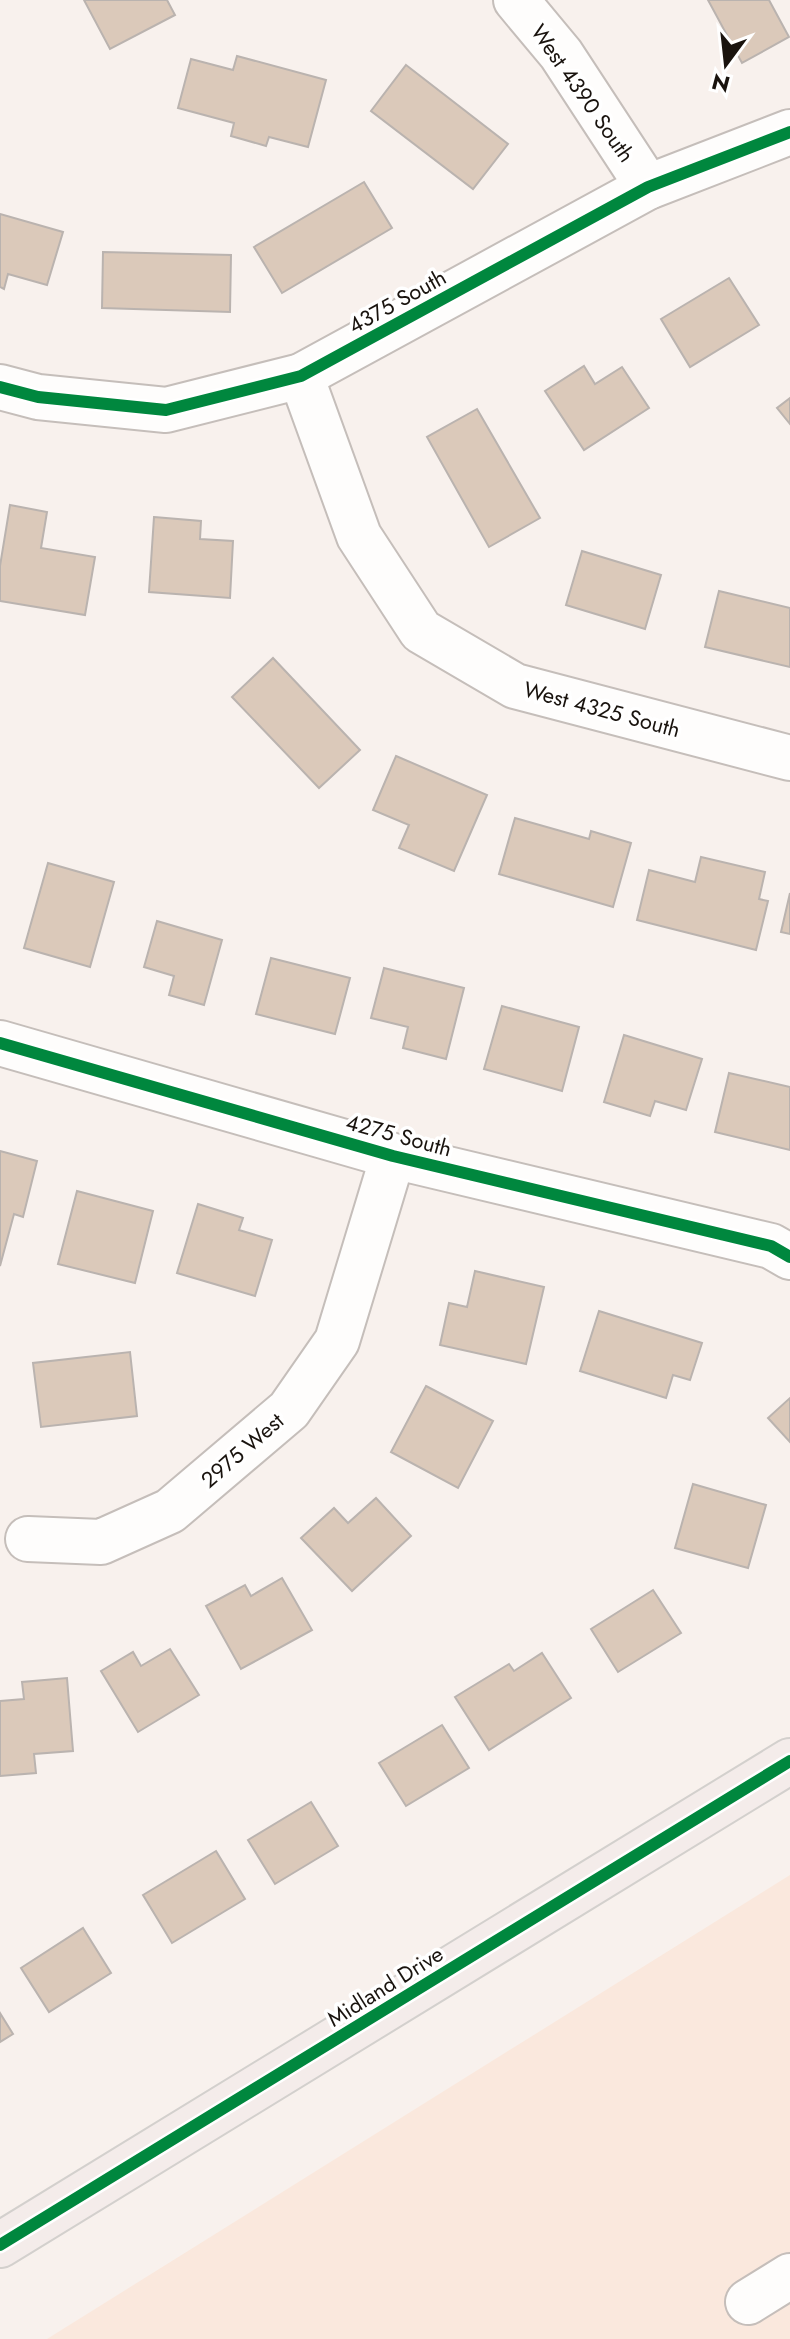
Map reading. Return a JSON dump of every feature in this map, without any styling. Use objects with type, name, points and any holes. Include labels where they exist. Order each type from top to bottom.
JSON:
[{"type":"main road","name":"Midland Drive","points":[[0,2245],[790,1761]]},
{"type":"street","name":"West 4390 South","points":[[516,0],[561,54],[648,187]]},
{"type":"street","name":"4375 South","points":[[0,387],[38,397],[166,410],[301,376],[648,187],[790,132]]},
{"type":"street","name":"West 4325 South","points":[[301,376],[359,536],[421,631],[515,686],[790,758]]},
{"type":"street","name":"4275 South","points":[[0,1043],[393,1156],[771,1246],[790,1257]]},
{"type":"street","name":"2975 West","points":[[28,1539],[101,1542],[170,1511],[289,1410],[337,1341],[393,1156]]},
{"type":"street","points":[[748,2302],[790,2276]]},
{"type":"shaded area","points":[[790,1875],[790,2339],[47,2339]]},
{"type":"building","points":[[84,0],[167,0],[175,15],[110,49]]},
{"type":"building","points":[[708,0],[769,0],[789,37],[742,63]]},
{"type":"building","points":[[237,56],[326,80],[308,147],[269,137],[266,146],[231,136],[234,123],[178,108],[191,59],[233,70]]},
{"type":"building","points":[[406,65],[508,144],[473,189],[371,111]]},
{"type":"building","points":[[364,182],[392,228],[282,293],[254,247]]},
{"type":"building","points":[[0,214],[63,232],[47,285],[8,274],[4,289],[0,287]]},
{"type":"building","points":[[103,252],[231,255],[230,312],[102,308]]},
{"type":"building","points":[[729,278],[759,325],[690,367],[661,319]]},
{"type":"building","points":[[584,366],[595,384],[622,367],[649,408],[584,450],[545,391]]},
{"type":"building","points":[[790,398],[790,424],[777,408]]},
{"type":"building","points":[[477,409],[540,518],[489,547],[427,437]]},
{"type":"building","points":[[10,505],[47,512],[41,548],[95,557],[85,615],[0,601],[0,566]]},
{"type":"building","points":[[154,517],[201,521],[200,539],[233,541],[230,598],[149,592]]},
{"type":"building","points":[[582,551],[661,575],[645,629],[566,605]]},
{"type":"building","points":[[719,591],[790,608],[790,667],[705,647]]},
{"type":"building","points":[[273,658],[360,750],[319,788],[232,697]]},
{"type":"building","points":[[396,756],[487,795],[454,871],[399,848],[409,825],[373,810]]},
{"type":"building","points":[[515,818],[589,839],[591,831],[631,843],[613,907],[499,874]]},
{"type":"building","points":[[701,857],[765,872],[759,899],[768,901],[756,950],[637,920],[649,870],[695,882]]},
{"type":"building","points":[[48,863],[114,882],[90,967],[24,948]]},
{"type":"building","points":[[790,893],[790,934],[781,932]]},
{"type":"building","points":[[157,921],[222,940],[204,1005],[169,995],[174,976],[144,967]]},
{"type":"building","points":[[271,958],[350,978],[335,1034],[256,1014]]},
{"type":"building","points":[[384,968],[464,988],[446,1059],[403,1048],[408,1027],[371,1018]]},
{"type":"building","points":[[502,1006],[579,1027],[562,1091],[484,1069]]},
{"type":"building","points":[[624,1035],[702,1059],[686,1110],[655,1101],[650,1116],[604,1102]]},
{"type":"building","points":[[729,1073],[790,1087],[790,1150],[715,1132]]},
{"type":"building","points":[[0,1151],[37,1161],[23,1217],[14,1214],[0,1266]]},
{"type":"building","points":[[77,1191],[153,1211],[135,1283],[58,1264]]},
{"type":"building","points":[[198,1204],[243,1218],[239,1230],[272,1240],[255,1296],[177,1273]]},
{"type":"building","points":[[475,1271],[544,1287],[526,1364],[440,1345],[449,1303],[467,1307]]},
{"type":"building","points":[[599,1311],[702,1343],[690,1380],[673,1375],[666,1398],[580,1371]]},
{"type":"building","points":[[130,1352],[137,1416],[41,1427],[33,1363]]},
{"type":"building","points":[[426,1386],[493,1421],[458,1488],[391,1452]]},
{"type":"building","points":[[790,1398],[790,1442],[768,1418]]},
{"type":"building","points":[[693,1484],[766,1505],[748,1568],[675,1548]]},
{"type":"building","points":[[376,1498],[411,1536],[352,1591],[301,1538],[334,1508],[348,1523]]},
{"type":"building","points":[[282,1578],[312,1630],[241,1669],[206,1606],[245,1585],[251,1596]]},
{"type":"building","points":[[653,1590],[681,1633],[618,1672],[591,1629]]},
{"type":"building","points":[[170,1649],[199,1695],[138,1732],[101,1671],[133,1652],[141,1666]]},
{"type":"building","points":[[542,1653],[571,1698],[489,1750],[455,1697],[509,1664],[514,1671]]},
{"type":"building","points":[[67,1678],[73,1751],[34,1754],[36,1773],[0,1776],[0,1701],[24,1699],[22,1682]]},
{"type":"building","points":[[442,1725],[469,1768],[406,1806],[379,1763]]},
{"type":"building","points":[[311,1802],[338,1846],[275,1884],[248,1840]]},
{"type":"building","points":[[216,1851],[245,1899],[172,1943],[143,1895]]},
{"type":"building","points":[[83,1928],[111,1973],[49,2012],[21,1968]]},
{"type":"building","points":[[0,2013],[13,2034],[0,2042]]},
{"type":"cycle path","points":[[0,387],[38,397],[166,410],[301,376],[648,187],[790,132]]},
{"type":"cycle path","points":[[0,1043],[393,1156],[771,1246],[790,1257]]},
{"type":"cycle path","points":[[0,2245],[790,1761]]}]
